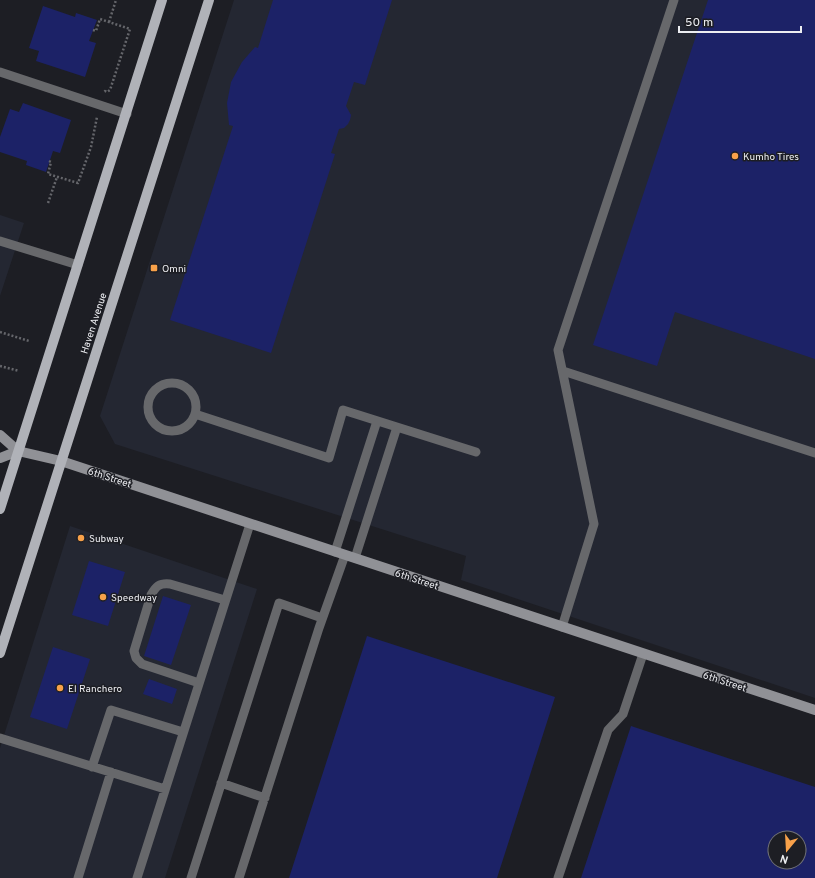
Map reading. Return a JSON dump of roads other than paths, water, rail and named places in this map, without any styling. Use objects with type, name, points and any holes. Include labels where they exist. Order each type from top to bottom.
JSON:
[{"type":"main road","points":[[0,509],[127,114],[162,0]]},
{"type":"main road","name":"Haven Avenue","points":[[0,653],[209,0]]},
{"type":"main road","name":"6th Street","points":[[0,435],[18,451],[61,461],[815,710]]},
{"type":"main road","points":[[0,458],[18,451]]},
{"type":"lane","points":[[562,627],[594,524],[558,350],[674,0]]},
{"type":"lane","points":[[0,72],[127,114]]},
{"type":"lane","points":[[0,241],[78,265]]},
{"type":"lane","points":[[563,370],[815,453]]},
{"type":"lane","points":[[170,383],[178,384],[185,387],[194,399],[196,406],[194,414],[186,426],[180,429],[172,431],[164,429],[157,426],[148,412],[150,396],[162,385],[170,383]]},
{"type":"lane","points":[[194,414],[329,458],[343,410],[476,452]]},
{"type":"lane","points":[[239,878],[322,618],[377,420]]},
{"type":"lane","points":[[355,558],[397,427]]},
{"type":"lane","points":[[137,878],[250,524]]},
{"type":"lane","points":[[199,683],[142,664],[136,658],[134,651],[151,595],[155,587],[161,583],[170,584],[225,600]]},
{"type":"lane","points":[[191,878],[279,603],[322,618]]},
{"type":"lane","points":[[558,878],[608,730],[623,714],[643,654]]},
{"type":"lane","points":[[92,767],[111,710],[183,732]]},
{"type":"lane","points":[[0,738],[165,789]]},
{"type":"lane","points":[[78,878],[111,772]]},
{"type":"lane","points":[[221,784],[265,798]]},
{"type":"place","name":"Kumho Tires","points":[[735,156]]},
{"type":"place","name":"Omni","points":[[154,268]]},
{"type":"place","name":"Subway","points":[[81,538]]},
{"type":"place","name":"Speedway","points":[[103,597]]},
{"type":"place","name":"El Ranchero","points":[[60,688]]}]
